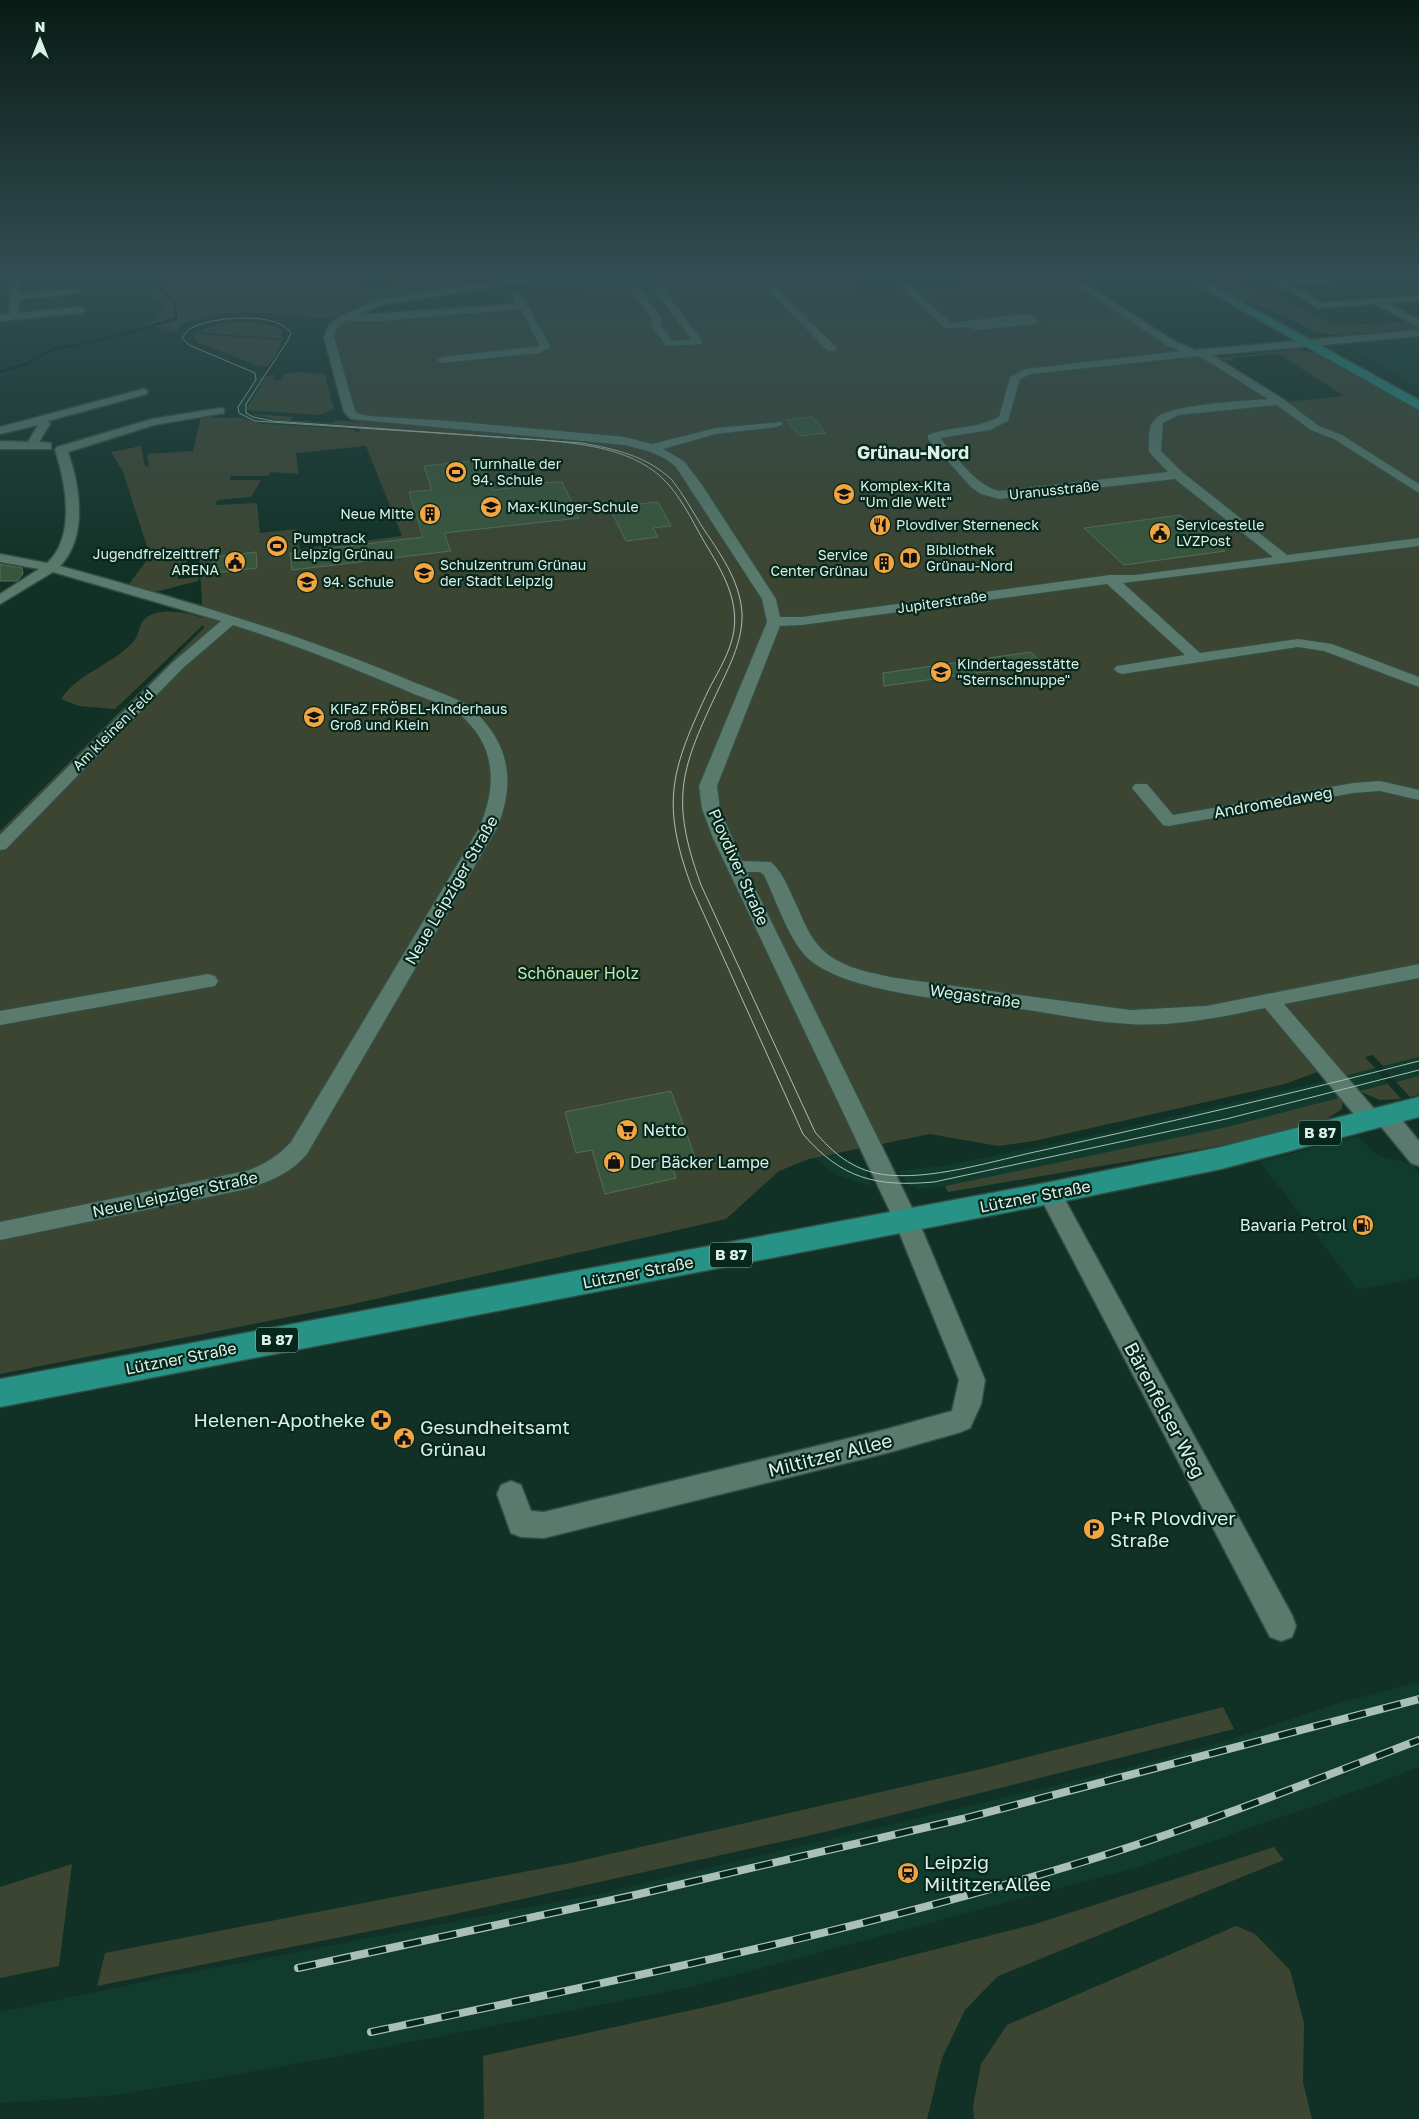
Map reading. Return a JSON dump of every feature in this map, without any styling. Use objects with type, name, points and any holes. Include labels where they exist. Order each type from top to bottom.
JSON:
[{"type":"main road","points":[[1362,374],[1419,406]]},
{"type":"main road","points":[[1378,374],[1419,398]]},
{"type":"main road","name":"Lützner Straße","points":[[0,1393],[907,1222],[1221,1158],[1419,1106]]},
{"type":"street","points":[[339,374],[350,412],[355,417],[599,437],[652,448],[670,456],[680,464],[698,488],[768,600],[774,622]]},
{"type":"street","name":"Uranusstraße","points":[[1022,374],[1015,377],[1004,419],[990,427],[943,433],[932,437],[976,484],[985,491],[999,495],[1178,475]]},
{"type":"street","points":[[1233,374],[1278,401],[1315,428],[1338,437],[1419,489]]},
{"type":"street","points":[[0,431],[143,392]]},
{"type":"street","points":[[1278,401],[1177,412],[1162,417],[1156,424],[1155,452],[1178,475],[1285,560],[1419,542]]},
{"type":"street","points":[[0,446],[32,445],[61,450],[152,422],[220,411]]},
{"type":"street","points":[[436,423],[444,413],[558,422],[630,431],[667,442]]},
{"type":"street","points":[[32,445],[44,424],[38,420]]},
{"type":"street","points":[[652,448],[667,442],[716,431],[777,424]]},
{"type":"street","points":[[0,600],[59,559],[68,545],[72,507],[67,463],[61,450]]},
{"type":"street","name":"Neue Leipziger Straße","points":[[0,558],[49,567],[231,620],[338,656],[464,710],[478,724],[499,762],[502,779],[496,813],[299,1148],[282,1165],[267,1174],[247,1180],[0,1231]]},
{"type":"street","name":"Jupiterstraße","points":[[774,622],[802,621],[1110,579],[1131,580],[1285,560]]},
{"type":"street","points":[[1110,579],[1198,659]]},
{"type":"street","name":"Am kleinen Feld","points":[[0,845],[178,665],[231,620]]},
{"type":"street","name":"Plovdiver Straße","points":[[774,622],[708,786],[711,809],[882,1174],[907,1222]]},
{"type":"street","points":[[1122,669],[1298,643],[1327,647],[1419,682]]},
{"type":"street","name":"Andromedaweg","points":[[1141,788],[1169,821],[1353,788],[1380,786],[1419,795]]},
{"type":"street","name":"Wegastraße","points":[[737,867],[765,866],[772,873],[805,942],[817,956],[837,969],[878,982],[1130,1017],[1206,1013],[1419,971]]},
{"type":"street","points":[[0,1018],[208,980]]},
{"type":"street","points":[[1270,1001],[1378,1117],[1419,1157]]},
{"type":"street","name":"Bärenfelser Weg","points":[[1050,1193],[1281,1626]]},
{"type":"street","name":"Miltitzer Allee","points":[[511,1494],[521,1524],[544,1525],[887,1441],[961,1420],[968,1404],[972,1380],[907,1222]]},
{"type":"shaded area","points":[[1395,374],[1419,374],[1419,388]]},
{"type":"shaded area","points":[[254,376],[267,376],[248,406],[249,411],[235,411],[237,404],[254,380]]},
{"type":"shaded area","points":[[237,414],[253,414],[276,420],[564,440],[266,424],[243,419]]},
{"type":"shaded area","points":[[1419,1057],[1419,1076],[1396,1082],[1383,1066]]},
{"type":"shaded area","points":[[1375,1068],[1388,1084],[1359,1091],[1345,1076]]},
{"type":"shaded area","points":[[1328,1080],[1342,1097],[1227,1127],[945,1186],[918,1189],[908,1185],[898,1171],[942,1166],[1086,1137]]},
{"type":"shaded area","name":"Bavaria Petrol","points":[[1357,1136],[1377,1155],[1413,1165],[1419,1172],[1419,1278],[1357,1289],[1260,1162]]},
{"type":"shaded area","points":[[828,1145],[839,1155],[865,1168],[871,1186],[837,1175],[813,1156]]},
{"type":"shaded area","points":[[1419,1682],[1419,1767],[1368,1787],[1135,1868],[686,1988],[318,2060],[118,2095],[0,2103],[0,2012],[172,1976],[608,1892],[1128,1768],[1229,1740],[1339,1703]]},
{"type":"green space","points":[[275,374],[272,380],[281,380],[284,374],[325,374],[334,409],[319,415],[248,410],[248,406],[267,376]]},
{"type":"green space","name":"Schönauer Holz","points":[[341,374],[1228,374],[1315,428],[1330,431],[1285,402],[1344,396],[1310,374],[1353,374],[1419,410],[1419,1057],[1383,1066],[1373,1055],[1365,1057],[1375,1068],[1345,1076],[1336,1065],[1285,1084],[1034,1141],[998,1146],[930,1134],[809,1159],[779,1171],[726,1219],[349,1305],[0,1374],[0,831],[204,628],[203,625],[115,709],[79,706],[61,699],[68,690],[86,675],[126,649],[136,638],[142,622],[147,617],[160,612],[167,612],[190,614],[203,618],[199,553],[191,555],[177,579],[199,577],[198,581],[155,592],[129,584],[150,556],[123,472],[111,452],[141,446],[145,467],[149,465],[147,454],[193,451],[201,417],[238,417],[265,424],[354,429],[353,431],[360,432],[358,426],[276,420],[253,414],[293,417],[291,420],[333,423],[336,420],[357,422]],"holes":[[[366,446],[402,536],[300,549],[296,529],[260,533],[257,503],[215,505],[218,500],[251,497],[261,480],[230,480],[230,476],[268,476],[271,472],[299,474],[296,453]]]},
{"type":"green space","points":[[1419,1076],[1419,1095],[1410,1097],[1396,1082]]},
{"type":"green space","points":[[1388,1084],[1401,1099],[1380,1100],[1359,1091]]},
{"type":"green space","points":[[1342,1097],[1342,1109],[1323,1121],[1236,1143],[948,1192],[945,1186],[1227,1127]]},
{"type":"green space","points":[[1223,1707],[1234,1729],[825,1832],[441,1917],[97,1986],[105,1953],[575,1862],[985,1768]]},
{"type":"green space","points":[[1274,1847],[1284,1860],[998,1976],[965,2010],[942,2058],[927,2119],[484,2119],[483,2056],[719,2004],[1032,1925]]},
{"type":"green space","points":[[72,1864],[59,1966],[0,1978],[0,1887]]},
{"type":"green space","points":[[1236,1926],[1255,1934],[1290,1970],[1304,2023],[1303,2082],[1312,2119],[974,2119],[973,2107],[981,2064],[1007,2025]]},
{"type":"building","points":[[812,417],[826,433],[800,436],[786,420]]},
{"type":"building","name":"Max-Klinger-Schule","points":[[472,461],[475,470],[485,469],[493,490],[535,485],[534,483],[562,482],[579,518],[444,533],[451,551],[292,570],[290,553],[423,537],[409,492],[432,490],[424,466]]},
{"type":"building","points":[[658,502],[671,526],[653,528],[658,537],[626,541],[609,507]]},
{"type":"building","points":[[1180,515],[1225,551],[1124,565],[1084,528]]},
{"type":"building","name":"Jugendfreizeittreff ARENA","points":[[256,552],[257,568],[213,573],[212,557]]},
{"type":"building","points":[[0,564],[22,568],[23,574],[17,581],[0,581]]},
{"type":"building","points":[[1031,652],[1042,664],[884,686],[883,673]]},
{"type":"building","name":"Netto","points":[[671,1091],[695,1157],[671,1162],[676,1178],[605,1194],[592,1150],[576,1153],[565,1112]]},
{"type":"tram line","points":[[255,374],[256,380],[238,407],[239,413],[255,421],[512,438]]},
{"type":"tram line","points":[[266,374],[246,404],[246,413],[253,417],[273,421],[512,438]]},
{"type":"tram line","points":[[512,438],[545,440]]},
{"type":"tram line","points":[[512,438],[545,440]]},
{"type":"tram line","points":[[545,440],[582,443],[618,451],[641,459],[662,472],[672,480],[684,496],[733,578],[742,613],[741,632],[736,651],[696,739],[688,762],[684,783],[683,805],[685,828],[691,855],[701,885],[815,1132],[844,1159],[870,1172],[880,1174],[899,1176],[941,1173],[1232,1107],[1419,1061]]},
{"type":"tram line","points":[[545,440],[610,450],[641,463],[655,472],[680,499],[719,567],[728,587],[734,608],[734,630],[721,668],[696,717],[678,765],[673,809],[676,832],[692,888],[803,1134],[832,1161],[861,1177],[877,1181],[895,1183],[934,1182],[1226,1119],[1419,1070]]},
{"type":"railway","points":[[298,1968],[635,1895],[962,1819],[1419,1699]]},
{"type":"railway","points":[[371,2032],[727,1955],[992,1889],[1165,1835],[1250,1805],[1419,1740]]},
{"type":"place","name":"Turnhalle der 94. Schule","points":[[456,472]]},
{"type":"place","name":"Komplex-Kita \"Um die Welt\"","points":[[844,494]]},
{"type":"place","name":"Max-Klinger-Schule","points":[[491,507]]},
{"type":"place","name":"Neue Mitte","points":[[430,514]]},
{"type":"place","name":"Plovdiver Sterneneck","points":[[880,525]]},
{"type":"place","name":"Servicestelle LVZPost","points":[[1160,533]]},
{"type":"place","name":"Pumptrack Leipzig Grünau","points":[[277,546]]},
{"type":"place","name":"Bibliothek Grünau-Nord","points":[[910,558]]},
{"type":"place","name":"Jugendfreizeittreff ARENA","points":[[235,562]]},
{"type":"place","name":"Service Center Grünau","points":[[884,563]]},
{"type":"place","name":"Schulzentrum Grünau der Stadt Leipzig","points":[[424,573]]},
{"type":"place","name":"94. Schule","points":[[307,582]]},
{"type":"place","name":"Kindertagesstätte \"Sternschnuppe\"","points":[[941,672]]},
{"type":"place","name":"KiFaZ FRÖBEL-Kinderhaus Groß und Klein","points":[[314,717]]},
{"type":"place","name":"Netto","points":[[627,1130]]},
{"type":"place","name":"Der Bäcker Lampe","points":[[614,1162]]},
{"type":"place","name":"Bavaria Petrol","points":[[1363,1225]]},
{"type":"place","name":"Helenen-Apotheke","points":[[381,1420]]},
{"type":"place","name":"Gesundheitsamt Grünau","points":[[404,1438]]},
{"type":"place","name":"P+R Plovdiver Straße","points":[[1094,1529]]},
{"type":"place","name":"Leipzig Miltitzer Allee","points":[[908,1873]]},
{"type":"district","name":"Grünau-Nord","points":[[913,453]]}]
